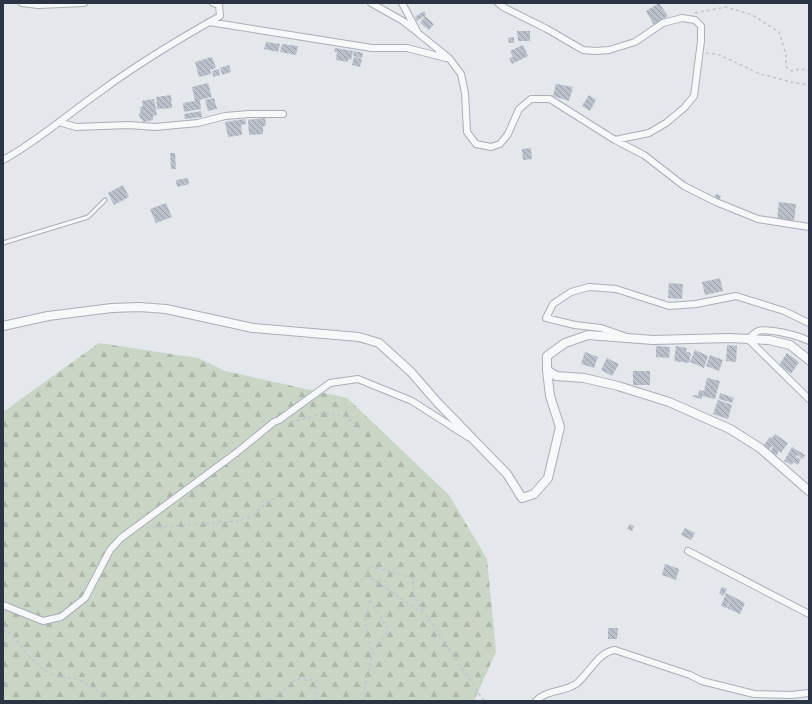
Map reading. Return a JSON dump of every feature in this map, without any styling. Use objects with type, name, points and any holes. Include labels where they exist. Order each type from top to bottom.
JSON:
[{"type":"street","points":[[22,3],[38,5],[84,3]]},
{"type":"street","points":[[372,3],[403,20],[449,58],[461,74],[465,93],[467,132],[476,144],[491,147],[500,144],[508,134],[519,109],[531,99],[550,99],[615,140],[644,155],[684,186],[716,202],[758,219],[809,227]]},
{"type":"street","points":[[402,3],[418,33]]},
{"type":"street","points":[[498,3],[583,50],[609,50],[635,42],[663,23],[682,18],[695,20],[701,26],[700,52],[694,96],[684,108],[666,123],[649,133],[615,140]]},
{"type":"street","points":[[3,160],[158,51],[220,16],[218,4]]},
{"type":"street","points":[[209,22],[372,48],[407,48],[449,58]]},
{"type":"street","points":[[59,122],[76,127],[155,127],[198,123],[225,116],[283,114]]},
{"type":"street","points":[[633,338],[600,328],[575,325],[546,318],[553,304],[571,292],[589,287],[616,290],[668,306],[696,304],[736,296],[784,312],[809,323]]},
{"type":"street","points":[[3,326],[48,316],[112,308],[139,307],[166,309],[253,328],[359,337],[379,343],[411,372],[437,402],[507,474],[522,498],[534,494],[548,478],[560,427],[550,396],[547,356],[565,343],[588,335],[653,340],[729,338],[769,340],[790,345],[809,360]]},
{"type":"street","points":[[748,339],[758,331],[785,333],[809,342]]},
{"type":"street","points":[[748,339],[809,399]]},
{"type":"street","points":[[547,370],[556,376],[584,378],[618,386],[669,402],[730,429],[760,448],[809,491]]},
{"type":"street","points":[[3,605],[43,620],[61,617],[86,598],[110,550],[121,538],[236,453],[274,422],[279,420],[330,383],[358,379],[412,401],[479,444]]},
{"type":"street","points":[[688,551],[809,614]]},
{"type":"street","points":[[536,701],[540,696],[574,685],[586,675],[602,656],[608,651],[615,650],[690,675],[702,681],[754,694],[791,695],[809,693]]},
{"type":"lane","points":[[3,243],[88,217],[105,200]]},
{"type":"path","points":[[682,18],[700,11],[726,6],[752,15],[779,32],[786,54],[786,67],[792,71],[800,69],[809,70]]},
{"type":"path","points":[[700,52],[720,55],[760,74],[809,85]]},
{"type":"path","points":[[279,420],[297,421],[322,413],[344,416],[364,431]]},
{"type":"path","points":[[146,528],[238,521],[253,515],[270,500],[276,499]]},
{"type":"path","points":[[428,617],[367,575],[369,566],[413,578],[414,597],[428,617],[484,701]]},
{"type":"path","points":[[362,701],[372,655],[388,630],[370,598],[365,621],[372,655]]},
{"type":"path","points":[[3,630],[12,634],[26,653],[41,668],[53,675],[80,680],[113,701]]},
{"type":"path","points":[[263,701],[274,698],[296,680],[316,680],[315,701]]},
{"type":"green space","points":[[99,343],[198,358],[225,371],[347,398],[449,495],[487,559],[496,652],[474,701],[3,701],[3,412]]},
{"type":"building","points":[[659,3],[668,16],[654,25],[646,11]]},
{"type":"building","points":[[424,11],[426,15],[417,21],[415,17]]},
{"type":"building","points":[[425,16],[434,24],[429,30],[420,23]]},
{"type":"building","points":[[517,31],[530,31],[530,41],[518,41]]},
{"type":"building","points":[[514,37],[514,43],[509,43],[508,38]]},
{"type":"building","points":[[266,42],[280,44],[278,52],[264,49]]},
{"type":"building","points":[[282,44],[298,46],[296,55],[280,52]]},
{"type":"building","points":[[523,45],[528,56],[512,64],[509,58],[513,57],[510,51]]},
{"type":"building","points":[[335,48],[353,51],[351,60],[348,59],[348,62],[336,60],[337,52],[334,52]]},
{"type":"building","points":[[354,51],[363,53],[362,58],[353,56]]},
{"type":"building","points":[[212,57],[216,68],[210,70],[211,74],[199,77],[195,62]]},
{"type":"building","points":[[354,57],[362,59],[360,67],[352,65]]},
{"type":"building","points":[[229,65],[231,72],[222,75],[220,68]]},
{"type":"building","points":[[219,69],[220,75],[213,77],[212,71]]},
{"type":"building","points":[[208,83],[212,97],[195,101],[192,87]]},
{"type":"building","points":[[556,84],[573,87],[569,101],[553,96]]},
{"type":"building","points":[[171,95],[172,108],[157,109],[156,97]]},
{"type":"building","points":[[589,95],[596,100],[590,111],[582,106]]},
{"type":"building","points":[[214,98],[217,109],[208,111],[205,100]]},
{"type":"building","points":[[154,99],[157,115],[153,116],[153,120],[143,122],[142,119],[140,119],[139,113],[141,112],[140,107],[143,106],[142,101]]},
{"type":"building","points":[[200,100],[201,109],[184,112],[183,103]]},
{"type":"building","points":[[201,111],[202,117],[185,119],[184,114]]},
{"type":"building","points":[[265,118],[266,126],[263,126],[263,134],[249,135],[248,120]]},
{"type":"building","points":[[245,119],[246,124],[241,125],[242,135],[228,137],[225,122]]},
{"type":"building","points":[[531,148],[532,159],[523,160],[522,149]]},
{"type":"building","points":[[170,153],[175,153],[176,169],[171,169]]},
{"type":"building","points":[[188,178],[189,184],[177,187],[176,180]]},
{"type":"building","points":[[123,185],[129,197],[114,205],[108,193]]},
{"type":"building","points":[[716,194],[721,196],[719,201],[714,198]]},
{"type":"building","points":[[779,202],[796,204],[794,222],[777,220]]},
{"type":"building","points":[[166,203],[172,217],[156,223],[150,209]]},
{"type":"building","points":[[720,278],[723,291],[705,295],[702,282]]},
{"type":"building","points":[[669,283],[683,284],[682,299],[668,298]]},
{"type":"building","points":[[727,345],[737,346],[736,362],[726,361]]},
{"type":"building","points":[[656,346],[670,347],[669,358],[656,357]]},
{"type":"building","points":[[676,346],[687,348],[686,352],[691,353],[689,363],[674,361]]},
{"type":"building","points":[[695,350],[708,356],[704,368],[690,362]]},
{"type":"building","points":[[585,352],[598,357],[594,368],[581,364]]},
{"type":"building","points":[[787,353],[799,362],[791,374],[779,365]]},
{"type":"building","points":[[710,355],[723,360],[719,371],[706,366]]},
{"type":"building","points":[[607,358],[619,364],[612,376],[601,370]]},
{"type":"building","points":[[633,371],[650,371],[650,385],[633,385]]},
{"type":"building","points":[[707,378],[720,381],[715,399],[702,396],[702,399],[693,397],[693,395],[698,396],[699,390],[704,391]]},
{"type":"building","points":[[720,393],[734,398],[732,403],[719,399]]},
{"type":"building","points":[[718,400],[732,405],[728,419],[713,414]]},
{"type":"building","points":[[775,434],[788,443],[781,453],[779,451],[776,456],[770,452],[773,447],[772,446],[769,450],[763,446],[770,437],[772,438]]},
{"type":"building","points":[[792,447],[805,455],[803,459],[797,455],[796,457],[801,459],[798,465],[793,462],[792,465],[784,461]]},
{"type":"building","points":[[630,524],[634,526],[632,531],[627,529]]},
{"type":"building","points":[[685,528],[695,533],[691,540],[681,535]]},
{"type":"building","points":[[665,564],[679,569],[676,580],[662,575]]},
{"type":"building","points":[[722,587],[727,589],[723,596],[719,593]]},
{"type":"building","points":[[726,593],[732,596],[726,608],[721,606]]},
{"type":"building","points":[[732,596],[745,603],[740,614],[727,608]]},
{"type":"building","points":[[608,628],[618,628],[617,639],[608,639]]}]
